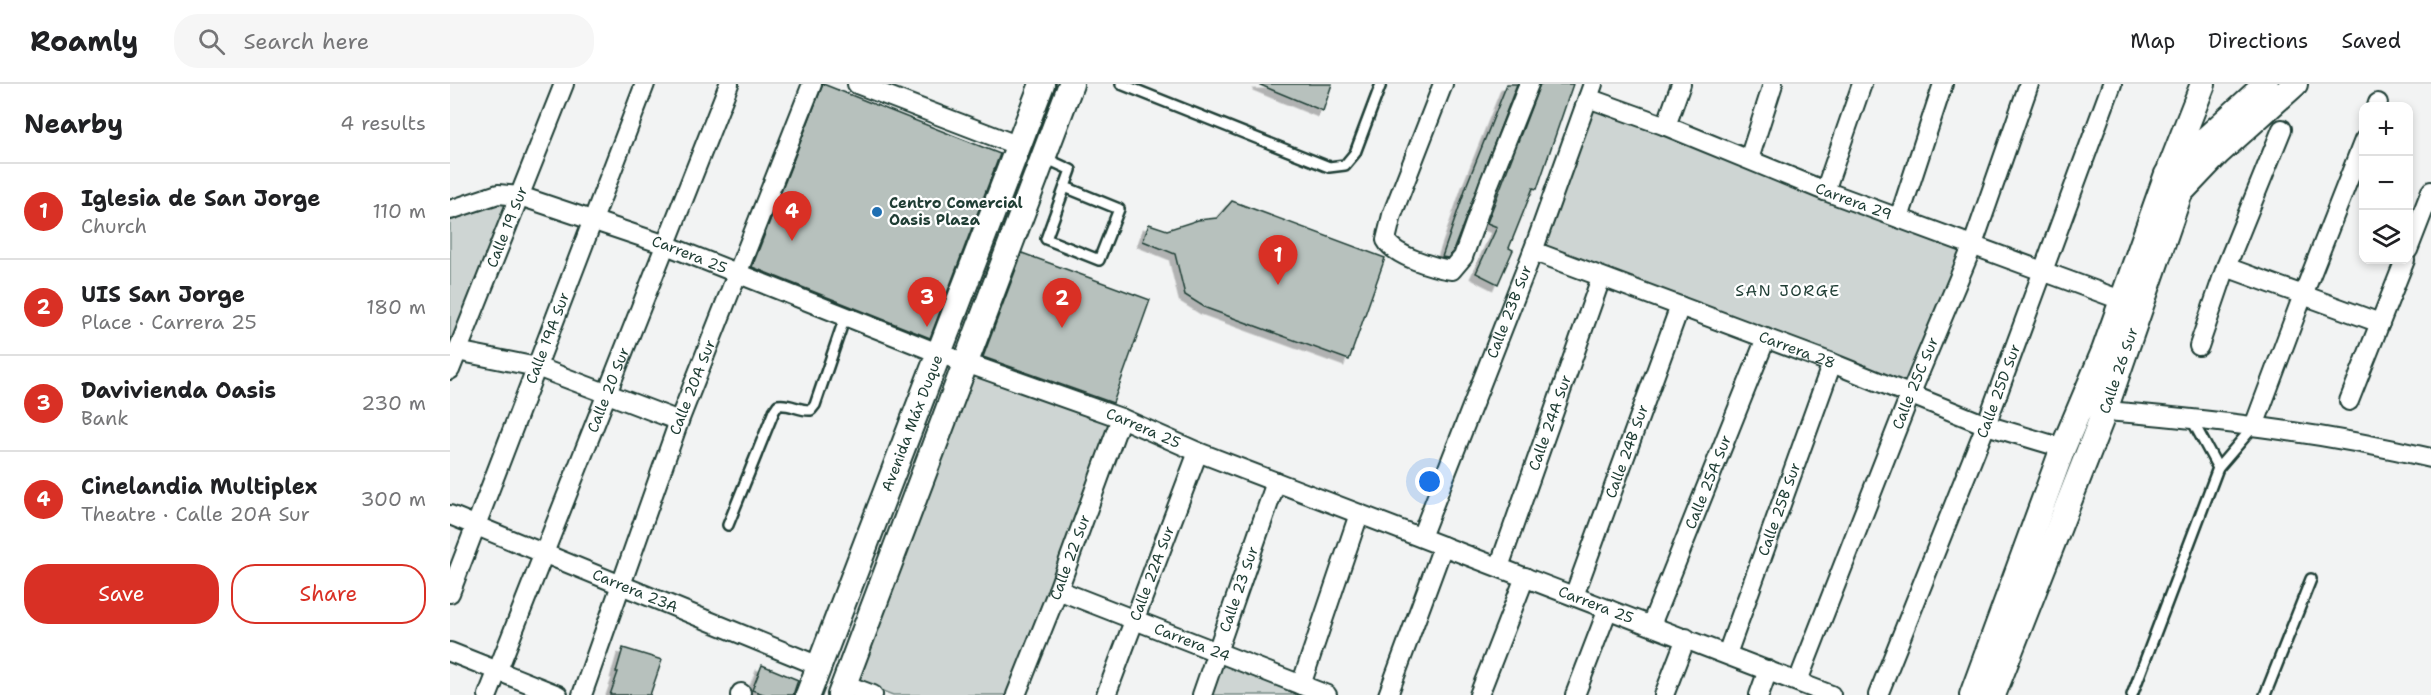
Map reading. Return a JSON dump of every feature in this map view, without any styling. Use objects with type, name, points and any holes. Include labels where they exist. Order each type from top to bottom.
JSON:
[{"type":"street","name":"Calle 19 Sur","points":[[450,370],[564,84]]},
{"type":"street","name":"Calle 19A Sur","points":[[450,593],[645,84]]},
{"type":"street","name":"Calle 20 Sur","points":[[488,695],[729,84]]},
{"type":"street","name":"Calle 20A Sur","points":[[582,695],[679,421],[812,84]]},
{"type":"street","points":[[857,84],[1019,146]]},
{"type":"street","name":"Avenida Máx Duque","points":[[808,695],[1042,84]]},
{"type":"street","name":"Avenida Máx Duque","points":[[842,689],[1071,84]]},
{"type":"street","points":[[1443,84],[1392,215],[1386,240],[1389,247],[1398,252],[1452,270],[1463,257],[1529,84]]},
{"type":"street","points":[[1666,126],[1681,84]]},
{"type":"street","points":[[1749,159],[1773,84]]},
{"type":"street","points":[[1825,191],[1862,84]]},
{"type":"street","points":[[1899,218],[1943,84]]},
{"type":"street","name":"Calle 25C Sur","points":[[1798,681],[1910,395],[1972,247],[2029,84]]},
{"type":"street","name":"Calle 25D Sur","points":[[1878,695],[1986,425],[2112,84]]},
{"type":"street","points":[[2167,174],[2203,84]]},
{"type":"street","name":"Calle 26 Sur","points":[[1972,695],[2063,447],[2104,351],[2167,174],[2266,84]]},
{"type":"street","name":"Calle 26 Sur","points":[[1993,695],[2104,410],[2180,193],[2218,153],[2295,84]]},
{"type":"street","name":"Carrera 29","points":[[1591,91],[1666,126],[1825,191],[2121,300]]},
{"type":"street","name":"Calle 23B Sur","points":[[1421,537],[1533,251],[1591,91]]},
{"type":"street","points":[[2199,346],[2226,267],[2282,129]]},
{"type":"street","points":[[2254,426],[2302,295],[2359,152]]},
{"type":"street","points":[[2413,239],[2431,191]]},
{"type":"street","name":"Carrera 25","points":[[450,210],[498,194],[520,196],[666,245],[938,353],[1121,418],[1198,452],[1831,695]]},
{"type":"street","name":"Carrera 28","points":[[1533,251],[1832,363],[1986,425],[2063,447]]},
{"type":"street","points":[[2349,401],[2403,264]]},
{"type":"street","points":[[2226,267],[2380,323]]},
{"type":"street","name":"Calle 24A Sur","points":[[1499,567],[1601,278]]},
{"type":"street","name":"Calle 24B Sur","points":[[1574,596],[1680,306]]},
{"type":"street","name":"Calle 25A Sur","points":[[1651,625],[1766,338]]},
{"type":"street","points":[[458,351],[537,367],[679,421]]},
{"type":"street","name":"Calle 25B Sur","points":[[1727,654],[1832,363]]},
{"type":"street","points":[[2080,408],[2254,426],[2385,447],[2431,458]]},
{"type":"street","name":"Calle 22 Sur","points":[[1016,695],[1058,590],[1121,418]]},
{"type":"street","name":"Calle 22A Sur","points":[[1106,695],[1198,452]]},
{"type":"street","name":"Calle 23 Sur","points":[[1202,695],[1276,482]]},
{"type":"street","points":[[1301,685],[1359,514]]},
{"type":"street","name":"Carrera 23A","points":[[450,515],[819,666]]},
{"type":"street","points":[[1388,695],[1443,546]]},
{"type":"street","points":[[1479,695],[1525,577]]},
{"type":"street","name":"Carrera 24","points":[[1058,590],[1327,695]]},
{"type":"street","points":[[1575,695],[1608,609]]},
{"type":"street","points":[[1664,695],[1686,638]]},
{"type":"street","points":[[450,652],[558,695]]},
{"type":"street","points":[[1759,695],[1768,670]]},
{"type":"street","points":[[842,689],[873,695]]},
{"type":"lane","points":[[1120,84],[1329,167],[1345,165],[1355,153],[1382,84]]},
{"type":"lane","points":[[1044,158],[1071,170],[1046,239],[1099,260],[1119,209],[1065,187]]},
{"type":"lane","points":[[728,525],[778,405],[785,404],[805,411],[811,410],[815,405],[845,317]]},
{"type":"lane","points":[[2192,420],[2218,468]]},
{"type":"lane","points":[[2132,695],[2218,468],[2254,426]]},
{"type":"lane","points":[[2265,695],[2311,579]]},
{"type":"shaded area","points":[[1596,103],[1964,246],[1904,389],[1542,251]]},
{"type":"shaded area","points":[[515,200],[450,362],[450,213]]},
{"type":"shaded area","points":[[966,366],[1115,426],[1010,695],[893,695],[849,678]]},
{"type":"shaded area","points":[[1222,659],[1316,695],[1209,695]]},
{"type":"building","name":"Centro Comercial Oasis Plaza","points":[[823,84],[1000,154],[930,338],[752,267]]},
{"type":"building","points":[[1258,84],[1332,84],[1323,111]]},
{"type":"building","points":[[1507,84],[1517,84],[1453,251],[1448,258],[1442,257],[1467,184]]},
{"type":"building","points":[[1540,84],[1573,84],[1537,189],[1533,188],[1509,248],[1513,250],[1498,284],[1476,273],[1497,227],[1487,223]]},
{"type":"building","points":[[1232,201],[1385,258],[1349,360],[1206,308],[1185,295],[1175,254],[1143,241],[1149,224],[1167,230],[1198,220],[1217,218]]},
{"type":"building","points":[[1022,253],[1150,300],[1113,403],[983,357]]},
{"type":"building","points":[[623,648],[662,660],[650,695],[610,695]]},
{"type":"building","points":[[762,665],[798,680],[793,695],[766,695],[752,690]]},
{"type":"place","name":"Centro Comercial Oasis Plaza","points":[[877,212]]},
{"type":"place","name":"Cinelandia Multiplex","points":[[792,241]]},
{"type":"place","name":"Iglesia de San Jorge","points":[[1278,285]]},
{"type":"place","name":"Davivienda Oasis","points":[[927,327]]},
{"type":"place","name":"UIS San Jorge","points":[[1062,328]]},
{"type":"district","name":"SAN JORGE","points":[[1788,290]]}]
